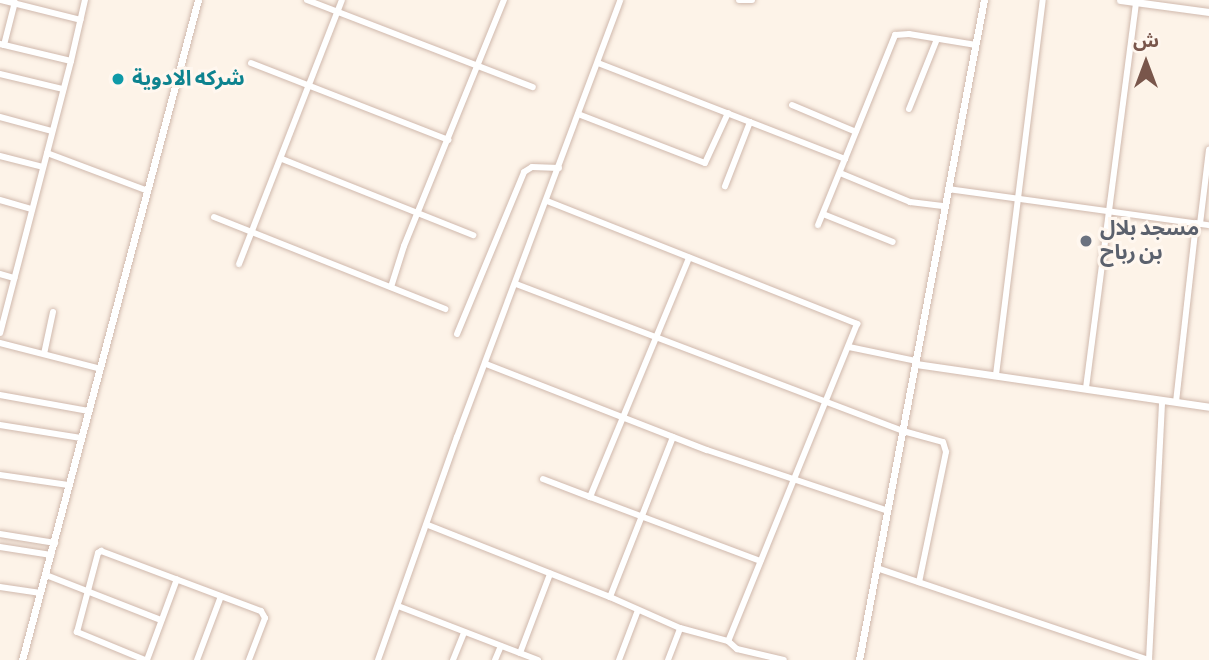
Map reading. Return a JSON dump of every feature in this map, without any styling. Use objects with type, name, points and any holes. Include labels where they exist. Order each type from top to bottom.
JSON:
[{"type":"street","points":[[1,0],[80,20]]},
{"type":"street","points":[[0,329],[85,0]]},
{"type":"street","points":[[22,660],[198,0]]},
{"type":"street","points":[[307,0],[533,87]]},
{"type":"street","points":[[239,264],[342,0]]},
{"type":"street","points":[[391,286],[503,0]]},
{"type":"street","points":[[377,660],[620,0]]},
{"type":"street","points":[[739,0],[752,0]]},
{"type":"street","points":[[859,660],[984,0]]},
{"type":"street","points":[[996,375],[1043,0]]},
{"type":"street","points":[[1120,0],[1209,12]]},
{"type":"street","points":[[1189,10],[1191,0]]},
{"type":"street","points":[[15,2],[2,44],[71,61]]},
{"type":"street","points":[[1086,388],[1136,2]]},
{"type":"street","points":[[818,225],[895,35],[899,33],[976,45]]},
{"type":"street","points":[[909,109],[937,38]]},
{"type":"street","points":[[251,63],[447,140]]},
{"type":"street","points":[[598,64],[845,159]]},
{"type":"street","points":[[0,74],[63,89]]},
{"type":"street","points":[[792,105],[856,132]]},
{"type":"street","points":[[578,114],[705,163],[709,160],[728,113]]},
{"type":"street","points":[[0,117],[52,131]]},
{"type":"street","points":[[725,186],[750,121]]},
{"type":"street","points":[[1176,402],[1209,150]]},
{"type":"street","points":[[47,153],[148,191]]},
{"type":"street","points":[[0,156],[43,167]]},
{"type":"street","points":[[282,159],[473,235]]},
{"type":"street","points":[[457,334],[524,172],[532,167],[559,168]]},
{"type":"street","points":[[840,173],[907,201],[945,206]]},
{"type":"street","points":[[948,189],[1209,225]]},
{"type":"street","points":[[0,200],[32,209]]},
{"type":"street","points":[[547,201],[855,322],[857,326],[728,641]]},
{"type":"street","points":[[822,214],[892,242]]},
{"type":"street","points":[[214,217],[445,309]]},
{"type":"street","points":[[590,497],[689,258]]},
{"type":"street","points":[[0,274],[14,278]]},
{"type":"street","points":[[516,284],[903,431],[941,442],[946,447],[919,582]]},
{"type":"street","points":[[44,354],[53,312]]},
{"type":"street","points":[[0,343],[101,369]]},
{"type":"street","points":[[849,347],[916,362],[1209,407]]},
{"type":"street","points":[[486,364],[792,481],[888,511]]},
{"type":"street","points":[[0,395],[89,411]]},
{"type":"street","points":[[877,568],[1149,660],[1162,400]]},
{"type":"street","points":[[0,425],[81,438]]},
{"type":"street","points":[[610,597],[673,437]]},
{"type":"street","points":[[0,475],[68,485]]},
{"type":"street","points":[[543,479],[760,561]]},
{"type":"street","points":[[428,526],[610,597],[680,628],[728,641],[737,649],[785,660]]},
{"type":"street","points":[[0,534],[55,543]]},
{"type":"street","points":[[0,547],[51,555]]},
{"type":"street","points":[[177,579],[146,660],[77,632],[97,553],[101,551],[177,579],[264,613],[265,618],[249,660]]},
{"type":"street","points":[[523,656],[550,574]]},
{"type":"street","points":[[46,575],[161,620]]},
{"type":"street","points":[[0,587],[41,593]]},
{"type":"street","points":[[197,660],[221,596]]},
{"type":"street","points":[[398,606],[538,660]]},
{"type":"street","points":[[619,660],[638,610]]},
{"type":"street","points":[[668,660],[680,628]]},
{"type":"street","points":[[453,660],[464,632]]},
{"type":"street","points":[[495,660],[501,646]]},
{"type":"place","name":"شركه الادوية","points":[[118,79]]},
{"type":"place","name":"مسجد بلال بن رباح","points":[[1086,241]]}]
